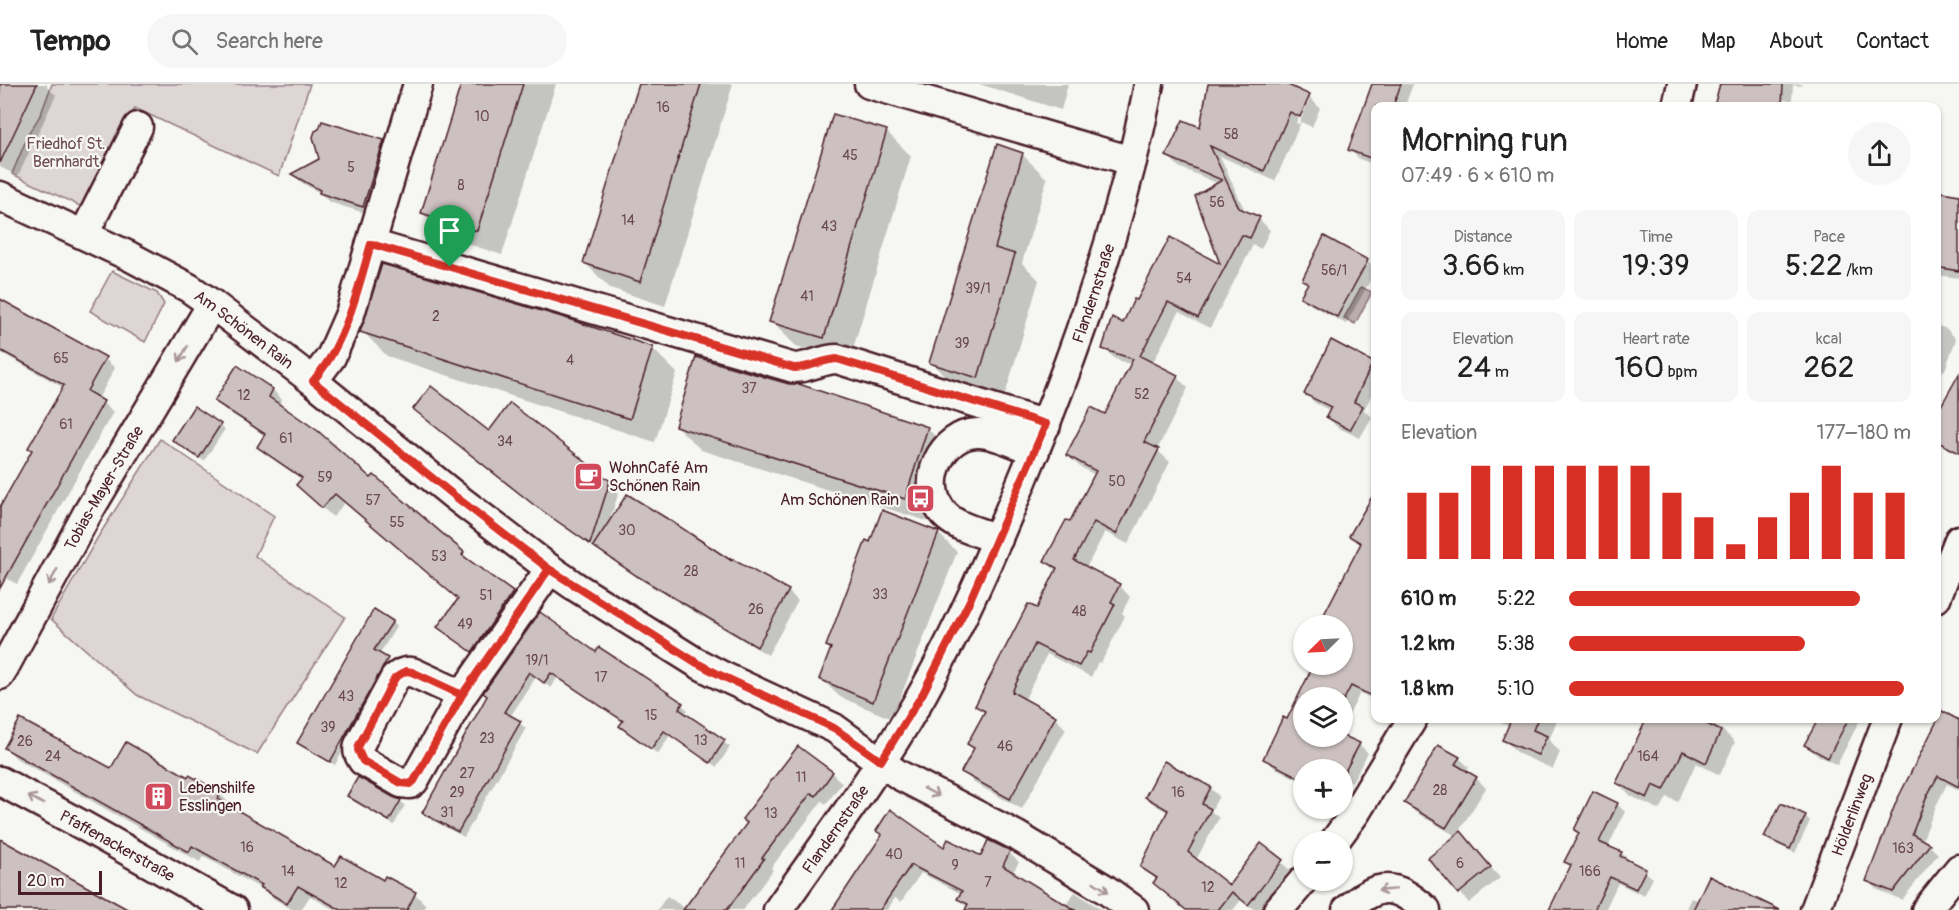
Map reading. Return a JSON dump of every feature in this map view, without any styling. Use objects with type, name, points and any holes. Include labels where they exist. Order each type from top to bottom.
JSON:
[{"type":"street","points":[[313,381],[331,357],[350,314],[418,84]]},
{"type":"street","points":[[869,84],[1132,160]]},
{"type":"street","name":"Flandernstraße","points":[[778,910],[864,789],[923,693],[998,539],[1046,424],[1087,310],[1113,231],[1149,84]]},
{"type":"street","points":[[1678,102],[1682,84]]},
{"type":"street","points":[[84,234],[138,127]]},
{"type":"street","name":"Am Schönen Rain","points":[[0,196],[162,273],[212,304],[313,381],[549,569],[697,663],[834,728],[898,775],[1017,836],[1105,889],[1134,910]]},
{"type":"street","points":[[371,244],[794,368],[837,359],[1046,424]]},
{"type":"street","name":"Tobias-Mayer-Straße","points":[[0,675],[87,514],[212,304]]},
{"type":"street","points":[[998,539],[953,521],[940,510],[933,484],[936,465],[950,444],[959,438],[978,433],[988,434],[1035,451]]},
{"type":"street","points":[[1941,585],[1959,540]]},
{"type":"street","points":[[462,695],[549,569]]},
{"type":"street","points":[[1342,831],[1410,723]]},
{"type":"street","name":"Hölderlinweg","points":[[1815,910],[1886,723]]},
{"type":"street","name":"Pfaffenackerstraße","points":[[0,781],[233,910]]},
{"type":"street","points":[[1926,910],[1959,869]]},
{"type":"street","points":[[1347,910],[1372,893],[1389,888],[1408,895],[1426,910]]},
{"type":"street","points":[[1278,910],[1294,891]]},
{"type":"green space","name":"Friedhof St. Bernhardt","points":[[52,84],[310,84],[279,176],[135,108],[86,209],[12,174],[29,133],[41,114]]},
{"type":"green space","points":[[112,271],[157,293],[164,304],[145,342],[90,311]]},
{"type":"green space","points":[[160,439],[274,516],[255,556],[345,617],[257,754],[137,695],[51,619],[98,537]]},
{"type":"shaded area","points":[[1361,287],[1371,292],[1355,324],[1344,318]]},
{"type":"building","points":[[0,84],[37,84],[0,163]]},
{"type":"building","points":[[461,84],[523,84],[477,231],[421,213]]},
{"type":"building","points":[[639,84],[701,84],[640,282],[583,263]]},
{"type":"building","points":[[1208,84],[1286,84],[1310,95],[1300,117],[1290,112],[1264,171],[1210,146],[1239,208],[1260,217],[1250,238],[1242,235],[1198,318],[1168,302],[1140,356],[1178,375],[1144,442],[1159,449],[1116,534],[1094,522],[1074,560],[1120,584],[1111,602],[1115,604],[1090,653],[1087,652],[1079,666],[1035,644],[1012,692],[1056,716],[1010,799],[961,772],[974,748],[967,744],[985,711],[975,706],[1028,604],[1037,608],[1057,568],[1044,561],[1066,520],[1070,521],[1096,471],[1066,455],[1091,407],[1105,414],[1133,359],[1102,349],[1112,317],[1123,323],[1134,299],[1137,300],[1170,237],[1220,264],[1195,196],[1222,180],[1166,156],[1183,120],[1200,127]]},
{"type":"building","points":[[1372,84],[1401,84],[1394,102],[1371,102],[1371,158],[1348,150]]},
{"type":"building","points":[[1720,84],[1783,84],[1782,102],[1715,102]]},
{"type":"building","points":[[833,114],[887,130],[824,338],[769,322]]},
{"type":"building","points":[[322,121],[384,140],[363,207],[319,193],[320,190],[291,174],[319,159],[313,137]]},
{"type":"building","points":[[997,144],[1023,153],[995,248],[1015,254],[978,378],[929,363]]},
{"type":"building","points":[[1941,192],[1959,195],[1959,271],[1941,268]]},
{"type":"building","points":[[1324,236],[1368,260],[1337,317],[1300,297],[1308,283],[1302,280]]},
{"type":"building","points":[[382,264],[562,317],[653,347],[630,419],[360,332]]},
{"type":"building","points":[[0,299],[106,357],[87,391],[104,401],[0,588],[0,507],[32,450],[28,448],[64,385],[0,350]]},
{"type":"building","points":[[1331,340],[1371,361],[1371,366],[1354,402],[1363,406],[1350,430],[1326,417],[1331,407],[1304,394]]},
{"type":"building","points":[[696,357],[789,384],[799,384],[928,427],[905,499],[675,426]]},
{"type":"building","points":[[237,365],[273,389],[269,397],[318,431],[371,478],[374,475],[464,552],[462,555],[513,592],[472,652],[437,627],[458,599],[335,494],[322,508],[296,485],[302,478],[257,447],[265,434],[214,401]]},
{"type":"building","points":[[1959,374],[1959,453],[1941,444],[1941,406]]},
{"type":"building","points":[[431,386],[489,431],[510,403],[610,481],[590,544],[534,505],[413,409]]},
{"type":"building","points":[[194,406],[221,424],[199,458],[172,440]]},
{"type":"building","points":[[627,494],[732,561],[730,558],[789,590],[757,647],[637,576],[593,546]]},
{"type":"building","points":[[1371,499],[1371,696],[1351,686],[1303,687],[1309,675],[1353,675],[1353,615],[1324,615],[1361,543],[1349,536]]},
{"type":"building","points":[[882,510],[939,532],[873,702],[819,679],[831,648],[826,646],[866,540],[870,542]]},
{"type":"building","points":[[374,609],[393,621],[374,650],[388,658],[330,762],[297,743]]},
{"type":"building","points":[[540,612],[596,652],[599,647],[683,703],[679,709],[725,740],[710,763],[664,731],[651,749],[619,726],[623,721],[551,673],[544,683],[529,672],[504,712],[521,721],[458,832],[422,813],[487,696],[483,693]]},
{"type":"building","points":[[1293,707],[1293,747],[1353,747],[1353,740],[1360,743],[1352,759],[1293,759],[1293,774],[1263,759],[1283,717],[1287,719]]},
{"type":"building","points":[[1942,711],[1959,720],[1959,787],[1938,776],[1927,796],[1912,834],[1930,844],[1893,892],[1866,881],[1896,802],[1936,723],[1941,723]]},
{"type":"building","points":[[20,719],[111,768],[126,742],[188,777],[189,775],[221,792],[218,799],[335,866],[341,856],[383,880],[385,876],[416,892],[407,910],[341,910],[298,886],[287,904],[260,887],[262,885],[192,846],[189,852],[4,748]]},
{"type":"building","points":[[1510,723],[1536,723],[1533,730],[1547,736],[1538,755],[1502,740]]},
{"type":"building","points":[[1645,723],[1705,723],[1721,731],[1706,763],[1683,751],[1664,790],[1653,785],[1647,798],[1616,783]]},
{"type":"building","points":[[1816,723],[1846,723],[1828,758],[1804,745]]},
{"type":"building","points":[[1438,745],[1460,757],[1455,764],[1477,777],[1446,828],[1404,803]]},
{"type":"building","points":[[798,746],[833,772],[816,796],[811,793],[762,858],[764,859],[727,910],[683,910],[747,823],[742,819]]},
{"type":"building","points":[[1164,761],[1211,787],[1202,804],[1211,809],[1188,852],[1229,885],[1261,843],[1283,860],[1248,905],[1232,892],[1218,910],[1186,910],[1153,883],[1157,878],[1140,867],[1168,810],[1145,797]]},
{"type":"building","points":[[358,777],[401,800],[389,821],[347,796]]},
{"type":"building","points":[[1593,791],[1618,803],[1599,842],[1622,852],[1620,856],[1646,869],[1636,889],[1610,877],[1594,910],[1549,910],[1571,865],[1564,862],[1579,833],[1574,830]]},
{"type":"building","points":[[1781,803],[1806,815],[1790,849],[1764,837]]},
{"type":"building","points":[[890,809],[944,847],[948,839],[981,856],[988,840],[1009,850],[1003,866],[1075,910],[965,910],[968,904],[957,899],[962,891],[911,865],[880,910],[832,910],[882,835],[876,831]]},
{"type":"building","points":[[1461,831],[1491,867],[1458,894],[1428,858]]},
{"type":"building","points":[[0,839],[71,878],[129,910],[0,910]]},
{"type":"building","points":[[1709,876],[1780,910],[1693,910]]},
{"type":"place","name":"WohnCafé Am Schönen Rain","points":[[588,476]]},
{"type":"place","name":"Am Schönen Rain","points":[[920,499]]},
{"type":"place","name":"Lebenshilfe Esslingen","points":[[158,796]]},
{"type":"route","points":[[450,267],[371,244],[341,338],[331,357],[313,381],[549,569],[462,695],[412,672],[406,671],[395,678],[359,745],[359,756],[363,761],[401,783],[410,784],[414,781],[462,695],[506,632],[549,569],[697,663],[834,728],[881,761],[923,693],[970,600],[1046,424],[837,359],[794,368],[450,267]]}]
